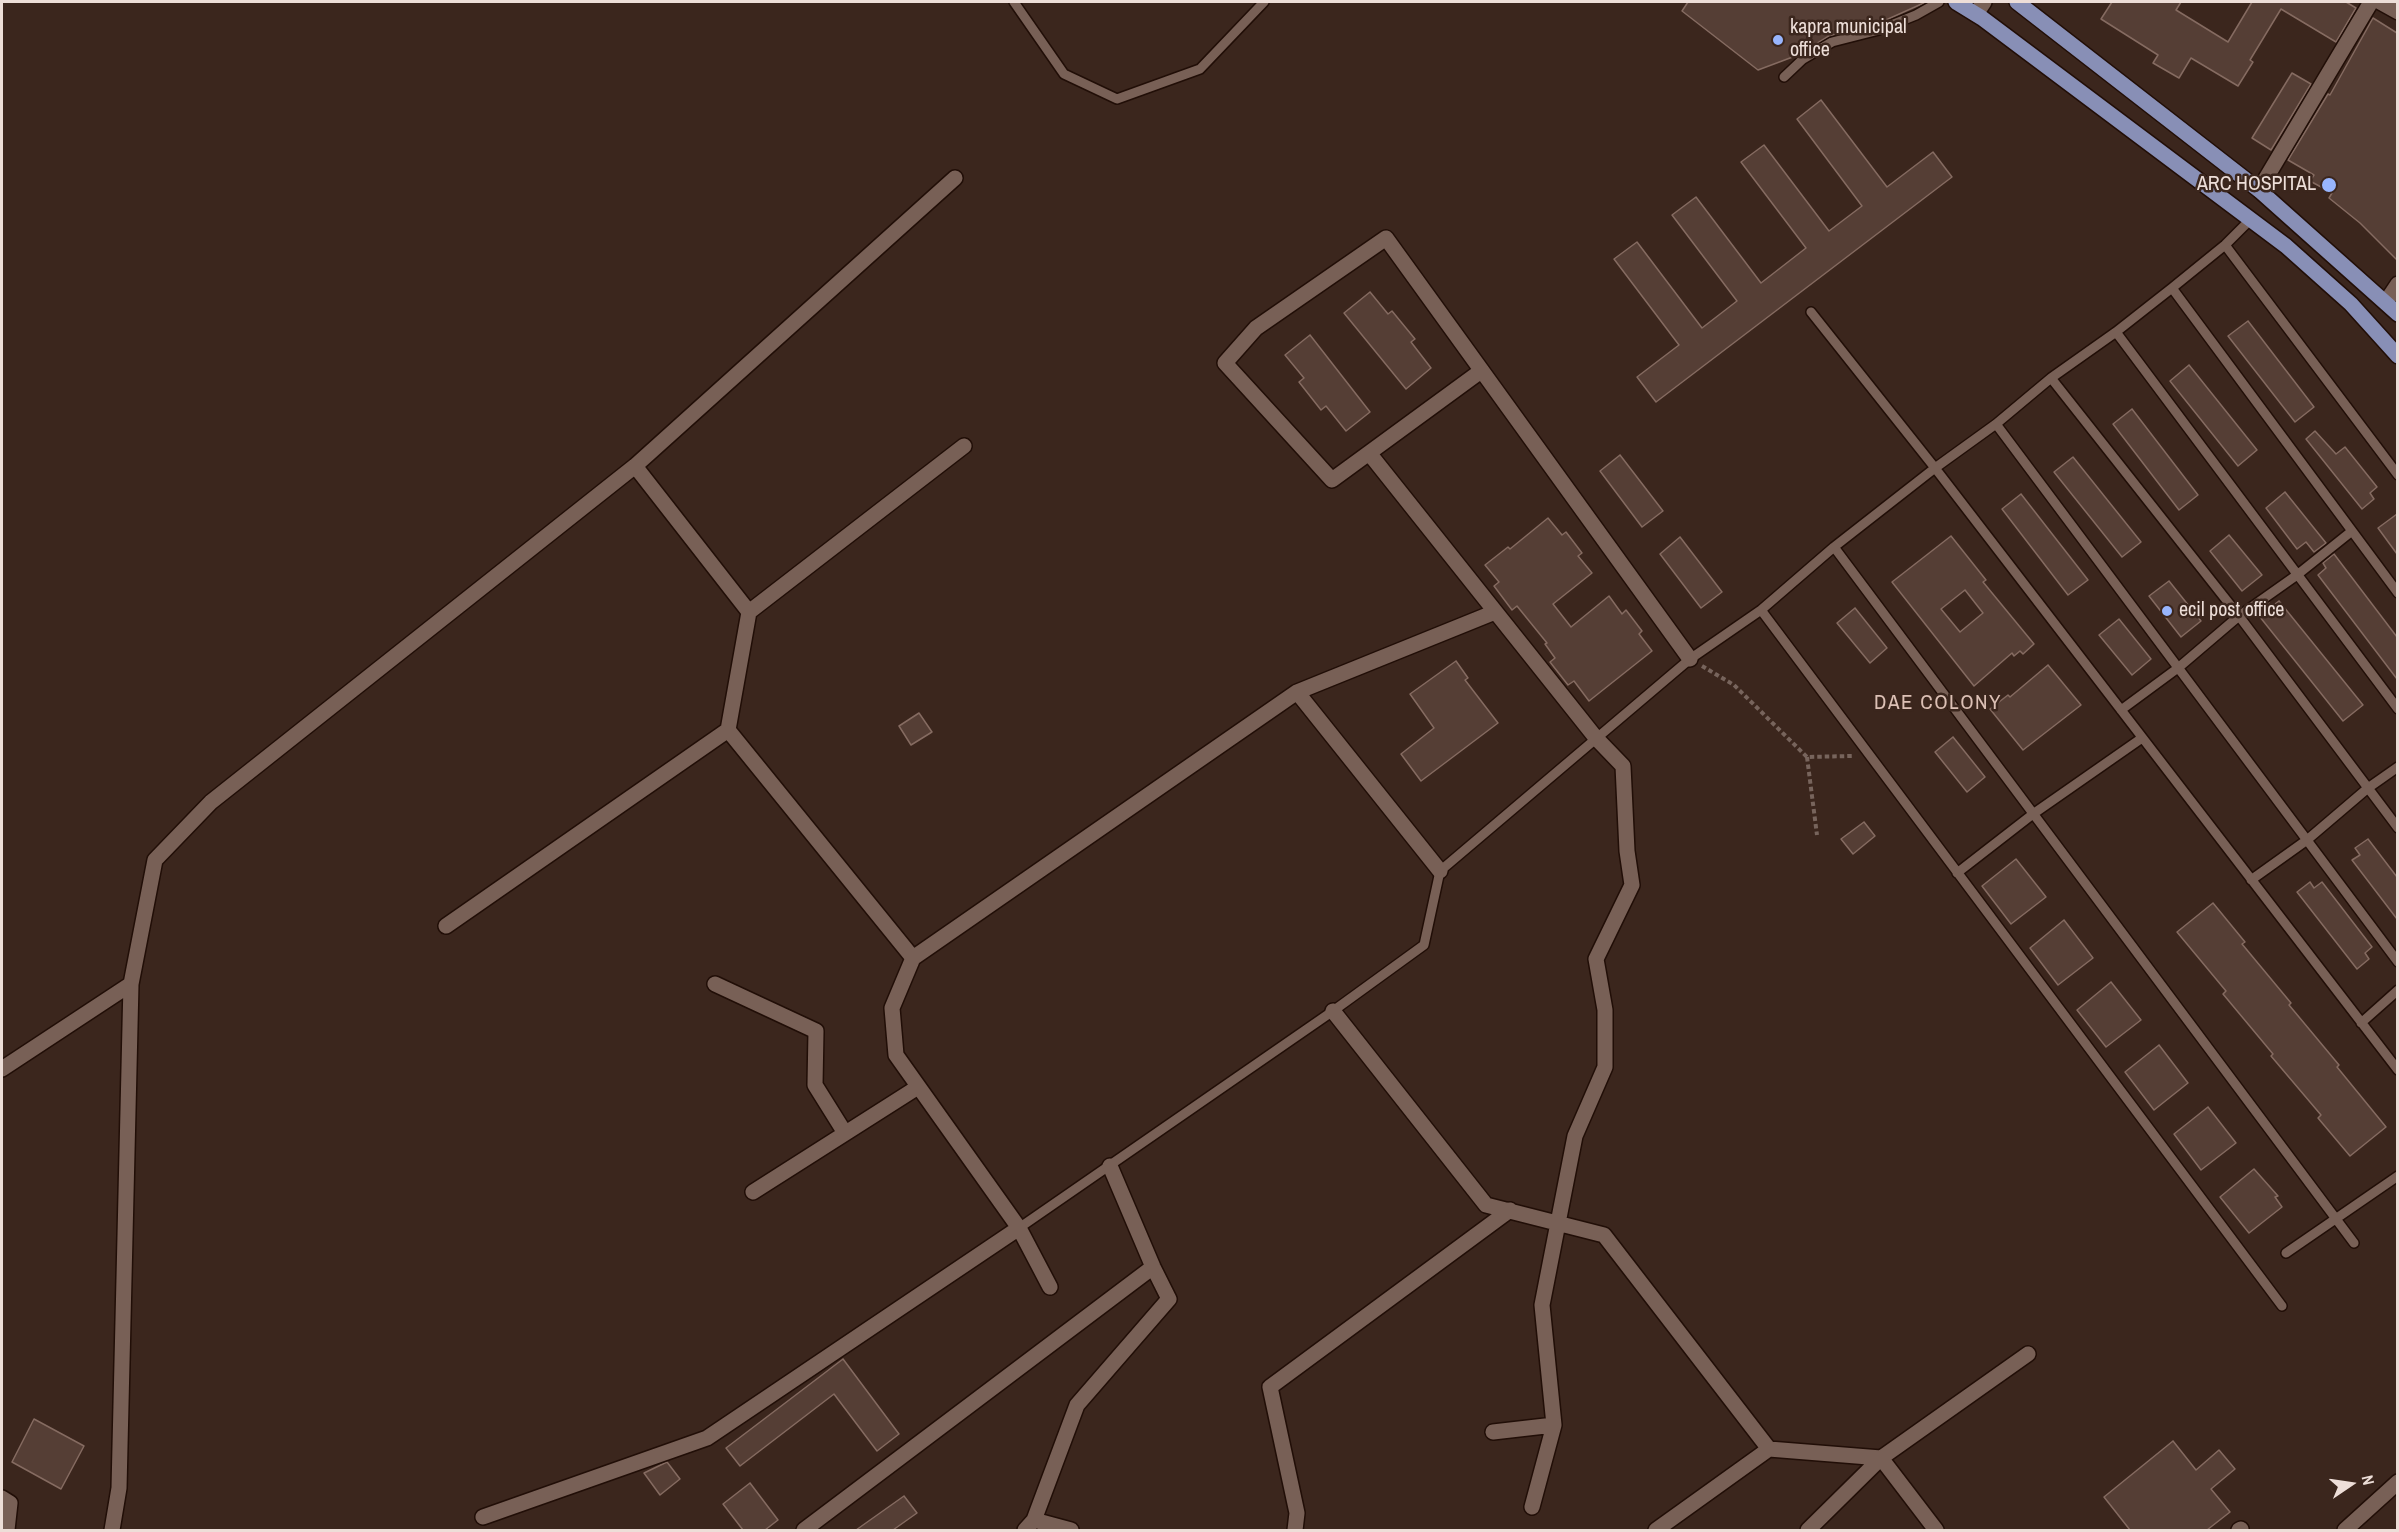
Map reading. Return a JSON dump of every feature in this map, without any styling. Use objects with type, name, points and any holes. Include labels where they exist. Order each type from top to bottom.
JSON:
[{"type":"main road","points":[[1956,2],[1980,8],[2251,219],[2350,304],[2397,356]]},
{"type":"main road","points":[[2017,2],[2259,190],[2397,314]]},
{"type":"street","points":[[2259,190],[2371,2]]},
{"type":"street","points":[[2380,2],[2397,12]]},
{"type":"street","points":[[112,1530],[118,1488],[131,984],[155,860],[203,810],[635,466],[955,178]]},
{"type":"street","points":[[1482,371],[1332,480],[1225,363],[1256,328],[1386,238],[1690,659]]},
{"type":"street","points":[[2386,302],[2397,284]]},
{"type":"street","points":[[446,926],[728,729],[749,612],[964,446]]},
{"type":"street","points":[[1369,453],[1596,738],[1623,766],[1627,851],[1632,885],[1596,959],[1605,1010],[1605,1067],[1575,1136],[1542,1305],[1554,1425],[1532,1507]]},
{"type":"street","points":[[635,466],[749,612]]},
{"type":"street","points":[[1050,1287],[1019,1228],[896,1055],[892,1008],[913,958],[1297,692],[1495,612]]},
{"type":"street","points":[[1297,692],[1440,871]]},
{"type":"street","points":[[728,729],[913,958]]},
{"type":"street","points":[[2,1069],[131,984]]},
{"type":"street","points":[[715,984],[816,1031],[815,1085],[845,1133]]},
{"type":"street","points":[[1333,1011],[1486,1204],[1604,1235],[1769,1449]]},
{"type":"street","points":[[753,1192],[918,1087]]},
{"type":"street","points":[[1071,1530],[1030,1525],[1077,1405],[1169,1299],[1152,1267],[1110,1166]]},
{"type":"street","points":[[1295,1530],[1297,1513],[1270,1387],[1510,1210]]},
{"type":"street","points":[[483,1517],[707,1438],[1019,1228]]},
{"type":"street","points":[[804,1530],[1152,1267]]},
{"type":"street","points":[[1808,1530],[1881,1458],[2028,1354]]},
{"type":"street","points":[[1493,1432],[1554,1425]]},
{"type":"street","points":[[1656,1530],[1769,1449],[1881,1458],[1936,1530]]},
{"type":"street","points":[[2345,1530],[2397,1482]]},
{"type":"street","points":[[2,1498],[10,1503],[7,1530]]},
{"type":"lane","points":[[1014,2],[1064,74],[1117,99],[1200,69],[1264,2]]},
{"type":"lane","points":[[1784,76],[1803,59],[1832,42],[1879,30],[1916,15],[1939,2]]},
{"type":"lane","points":[[1019,1228],[1333,1011],[1424,945],[1440,871],[1690,659],[1761,610],[1834,547],[1935,468],[1996,424],[2051,378],[2116,332],[2225,245],[2251,219]]},
{"type":"lane","points":[[2225,245],[2397,475]]},
{"type":"lane","points":[[2172,288],[2397,593]]},
{"type":"lane","points":[[1811,312],[1935,468],[2397,1070]]},
{"type":"lane","points":[[2116,332],[2397,709]]},
{"type":"lane","points":[[2051,378],[2239,616],[2397,828]]},
{"type":"lane","points":[[1996,424],[2397,962]]},
{"type":"lane","points":[[2121,710],[2178,668],[2239,616],[2297,575],[2352,531]]},
{"type":"lane","points":[[1834,547],[2354,1243]]},
{"type":"lane","points":[[1761,610],[2282,1306]]},
{"type":"lane","points":[[1957,873],[2033,814],[2142,738]]},
{"type":"lane","points":[[2251,880],[2307,840],[2368,788],[2397,767]]},
{"type":"lane","points":[[2361,1023],[2397,990]]},
{"type":"lane","points":[[2286,1253],[2337,1220],[2397,1176]]},
{"type":"path","points":[[1690,659],[1734,685],[1808,757],[1817,835]]},
{"type":"path","points":[[1808,757],[1868,755]]},
{"type":"building","name":"kapra municipal office","points":[[1688,2],[1926,2],[1877,24],[1829,36],[1798,55],[1758,70],[1682,11]]},
{"type":"building","points":[[2112,2],[2181,2],[2176,10],[2228,42],[2252,2],[2346,2],[2356,8],[2336,42],[2281,9],[2250,60],[2253,62],[2238,86],[2191,58],[2179,78],[2153,63],[2158,55],[2101,19]]},
{"type":"building","points":[[2373,18],[2397,33],[2397,260],[2360,223],[2329,198],[2332,193],[2310,181],[2314,175],[2288,160],[2328,94],[2330,95]]},
{"type":"building","points":[[2292,73],[2311,84],[2271,150],[2252,138]]},
{"type":"building","points":[[1821,100],[1887,187],[1933,152],[1952,177],[1656,402],[1637,377],[1679,345],[1614,259],[1637,242],[1702,328],[1737,301],[1672,215],[1696,197],[1761,283],[1806,248],[1741,162],[1764,145],[1829,231],[1862,206],[1797,119]]},
{"type":"building","points":[[1370,292],[1388,314],[1392,311],[1415,339],[1411,342],[1431,368],[1406,389],[1344,313]]},
{"type":"building","points":[[2248,321],[2314,407],[2295,422],[2228,336]]},
{"type":"building","points":[[1310,335],[1370,412],[1346,431],[1326,406],[1321,410],[1299,382],[1304,378],[1285,355]]},
{"type":"building","points":[[2189,365],[2257,450],[2238,466],[2170,381]]},
{"type":"building","points":[[2132,409],[2198,495],[2179,510],[2113,424]]},
{"type":"building","points":[[2315,431],[2336,454],[2345,447],[2377,487],[2370,493],[2374,499],[2362,509],[2306,439]]},
{"type":"building","points":[[1620,455],[1663,511],[1642,527],[1600,471]]},
{"type":"building","points":[[2073,457],[2141,542],[2122,557],[2054,472]]},
{"type":"building","points":[[2285,492],[2326,543],[2314,552],[2306,542],[2297,549],[2266,508]]},
{"type":"building","points":[[2021,494],[2088,580],[2068,595],[2002,509]]},
{"type":"building","points":[[2397,514],[2397,554],[2378,528]]},
{"type":"building","points":[[1548,518],[1562,535],[1566,532],[1582,553],[1578,556],[1592,573],[1553,604],[1571,627],[1609,596],[1622,614],[1626,610],[1642,631],[1639,634],[1652,651],[1589,701],[1574,681],[1568,685],[1550,662],[1555,658],[1545,644],[1547,643],[1517,606],[1512,610],[1494,586],[1499,582],[1485,565],[1508,547],[1510,549]]},
{"type":"building","points":[[2229,535],[2262,575],[2242,591],[2210,551]]},
{"type":"building","points":[[1951,536],[1986,580],[1983,582],[2034,644],[2023,654],[2020,651],[2014,656],[2012,653],[1974,686],[1892,582]],"holes":[[[1965,590],[1983,613],[1960,632],[1941,609]]]},
{"type":"building","points":[[1680,537],[1722,592],[1701,608],[1660,554]]},
{"type":"building","points":[[2334,554],[2397,637],[2397,679],[2318,575],[2326,568],[2323,563]]},
{"type":"building","points":[[2169,581],[2201,621],[2181,637],[2149,596]]},
{"type":"building","points":[[2279,601],[2363,705],[2343,721],[2256,612],[2269,603],[2271,607]]},
{"type":"building","points":[[1855,608],[1887,648],[1870,663],[1837,623]]},
{"type":"building","points":[[2119,619],[2151,659],[2132,675],[2099,635]]},
{"type":"building","points":[[1456,661],[1468,678],[1465,680],[1498,723],[1421,781],[1401,754],[1434,728],[1410,694]]},
{"type":"building","points":[[2048,665],[2081,705],[2023,750],[1990,709],[2008,695],[2010,697]]},
{"type":"building","points":[[919,713],[932,732],[911,745],[899,726]]},
{"type":"building","points":[[1953,737],[1985,777],[1967,792],[1935,752]]},
{"type":"building","points":[[1864,822],[1875,836],[1853,854],[1841,839]]},
{"type":"building","points":[[2368,839],[2397,877],[2397,919],[2352,860],[2360,855],[2355,848]]},
{"type":"building","points":[[2016,859],[2046,897],[2011,924],[1982,886]]},
{"type":"building","points":[[2310,882],[2314,888],[2322,882],[2372,947],[2365,953],[2369,959],[2357,969],[2297,892]]},
{"type":"building","points":[[2213,903],[2245,942],[2242,944],[2291,1003],[2289,1005],[2386,1127],[2350,1156],[2318,1118],[2321,1115],[2223,994],[2226,991],[2177,932]]},
{"type":"building","points":[[2064,920],[2093,958],[2058,985],[2030,948]]},
{"type":"building","points":[[2111,982],[2141,1020],[2106,1047],[2077,1010]]},
{"type":"building","points":[[2159,1045],[2188,1083],[2154,1110],[2125,1072]]},
{"type":"building","points":[[2208,1107],[2236,1143],[2201,1170],[2174,1134]]},
{"type":"building","points":[[2254,1169],[2278,1196],[2275,1197],[2282,1207],[2249,1233],[2220,1197]]},
{"type":"building","points":[[843,1359],[899,1434],[877,1451],[834,1394],[740,1466],[726,1448]]},
{"type":"building","points":[[34,1419],[84,1446],[61,1489],[12,1462]]},
{"type":"building","points":[[2173,1441],[2196,1470],[2219,1450],[2235,1469],[2211,1489],[2230,1512],[2207,1530],[2130,1530],[2104,1497]]},
{"type":"building","points":[[667,1462],[680,1479],[660,1495],[644,1473]]},
{"type":"building","points":[[750,1483],[778,1520],[765,1530],[743,1530],[723,1504]]},
{"type":"building","points":[[904,1496],[917,1513],[893,1530],[856,1530]]},
{"type":"place","name":"kapra municipal office","points":[[1778,40]]},
{"type":"place","name":"ARC HOSPITAL","points":[[2329,185]]},
{"type":"place","name":"ecil post office","points":[[2167,611]]},
{"type":"district","name":"DAE COLONY","points":[[1938,703]]}]
